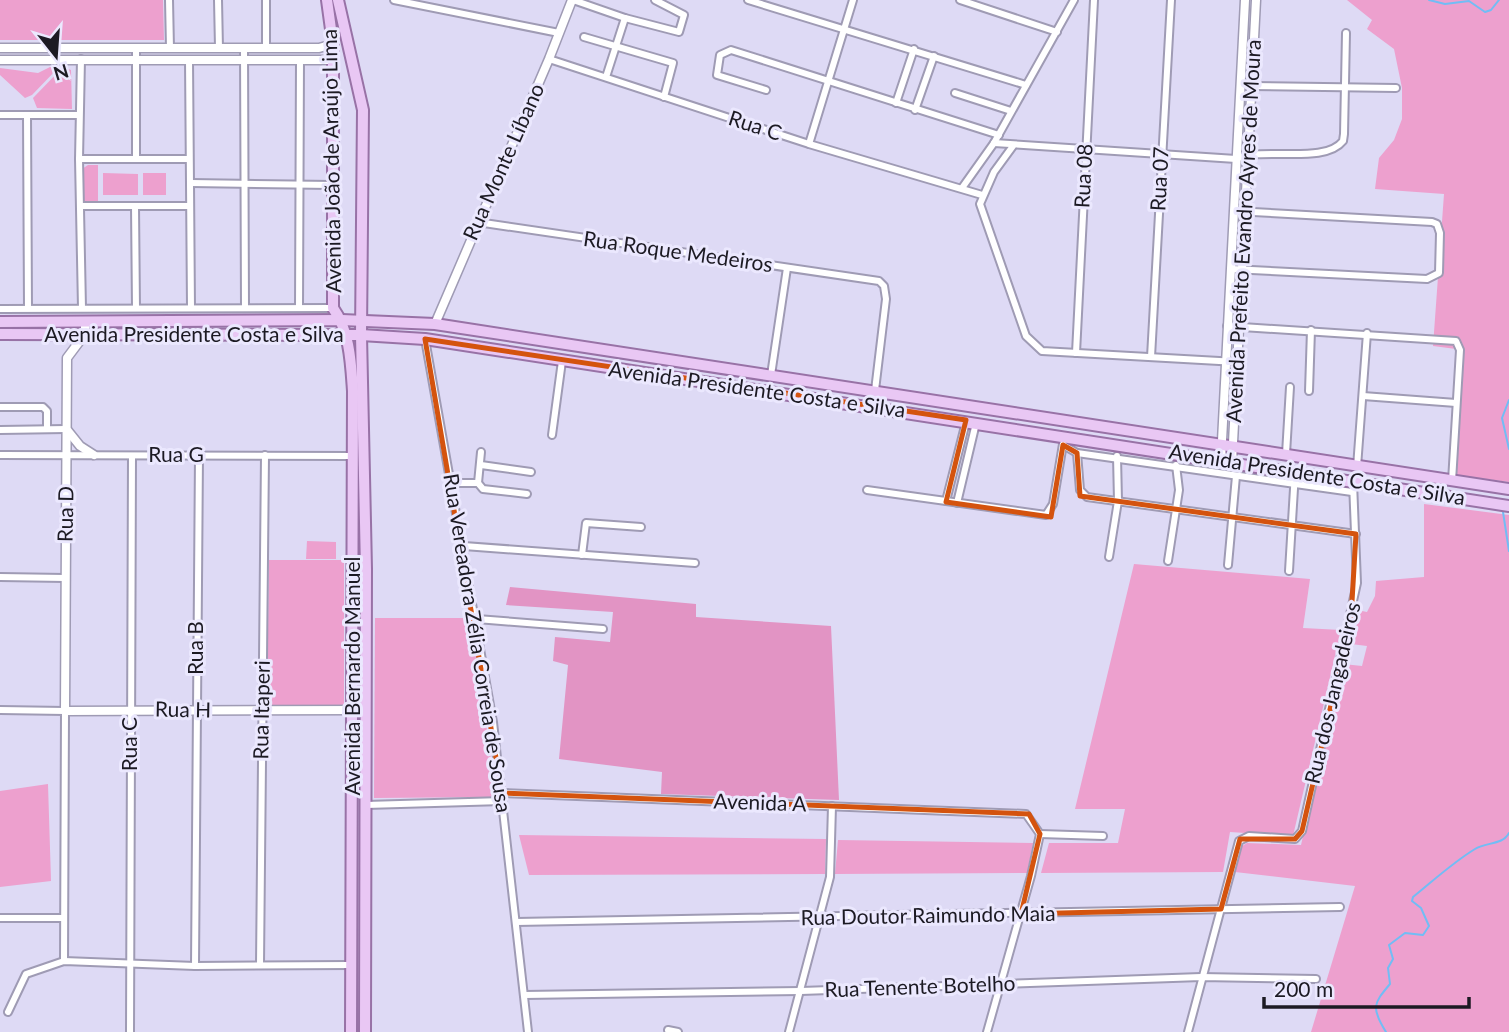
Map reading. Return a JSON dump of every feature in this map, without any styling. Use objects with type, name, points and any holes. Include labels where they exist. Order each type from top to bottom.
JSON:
[{"type":"main road","name":"Avenida João de Araújo Lima","points":[[327,0],[333,44],[333,308],[342,320]]},
{"type":"main road","name":"Avenida João de Araújo Lima","points":[[338,0],[363,110],[361,321]]},
{"type":"main road","name":"Avenida Presidente Costa e Silva","points":[[0,322],[342,320],[435,324],[1509,489]]},
{"type":"main road","name":"Avenida Bernardo Manuel","points":[[342,320],[353,391],[351,1032]]},
{"type":"main road","name":"Avenida Bernardo Manuel","points":[[361,321],[366,710],[365,1032]]},
{"type":"main road","points":[[484,349],[498,345],[499,338],[494,333]]},
{"type":"main road","name":"Avenida Presidente Costa e Silva","points":[[0,334],[361,335],[425,339],[971,421],[1063,440],[1115,443],[1295,472],[1352,486],[1385,488],[1509,506]]},
{"type":"main road","points":[[518,354],[511,349],[512,343],[531,339]]},
{"type":"main road","points":[[687,379],[690,362]]},
{"type":"main road","points":[[1113,428],[1116,433],[1115,443]]},
{"type":"main road","points":[[1133,446],[1131,435],[1137,431]]},
{"type":"main road","points":[[1385,488],[1388,472]]},
{"type":"main road","points":[[1400,490],[1402,474]]},
{"type":"street","points":[[169,0],[170,48]]},
{"type":"street","points":[[218,0],[219,48]]},
{"type":"street","points":[[266,0],[266,48]]},
{"type":"street","points":[[394,0],[559,33]]},
{"type":"street","points":[[572,0],[673,32],[680,30],[684,15],[655,0]]},
{"type":"street","name":"Rua Monte Líbano","points":[[435,324],[477,222],[550,60],[572,0]]},
{"type":"street","points":[[748,0],[844,27],[1026,85]]},
{"type":"street","points":[[809,144],[853,0]]},
{"type":"street","points":[[960,0],[1056,32]]},
{"type":"street","points":[[986,8],[988,0]]},
{"type":"street","points":[[962,188],[994,144],[1074,0]]},
{"type":"street","name":"Rua 08","points":[[1076,353],[1094,0]]},
{"type":"street","name":"Rua 07","points":[[1151,357],[1171,0]]},
{"type":"street","name":"Avenida Prefeito Evandro Ayres de Moura","points":[[1226,461],[1237,362],[1234,211],[1245,0]]},
{"type":"street","name":"Avenida Prefeito Evandro Ayres de Moura","points":[[1227,445],[1227,326],[1245,211],[1256,0]]},
{"type":"street","points":[[606,77],[625,18]]},
{"type":"street","points":[[994,144],[1236,159],[1248,153],[1304,154],[1333,149],[1343,141],[1344,134],[1346,33]]},
{"type":"street","points":[[584,37],[673,63],[664,97]]},
{"type":"street","points":[[0,48],[319,48],[333,44]]},
{"type":"street","points":[[28,48],[28,60]]},
{"type":"street","points":[[136,48],[136,159]]},
{"type":"street","points":[[244,48],[245,308]]},
{"type":"street","points":[[766,90],[717,75],[720,55],[731,50],[999,135]]},
{"type":"street","points":[[896,103],[914,50]]},
{"type":"street","points":[[915,110],[934,56]]},
{"type":"street","points":[[0,60],[333,60]]},
{"type":"street","points":[[81,60],[79,159],[82,308]]},
{"type":"street","points":[[189,60],[191,309]]},
{"type":"street","points":[[299,308],[300,60]]},
{"type":"street","name":"Rua C","points":[[550,60],[809,144],[982,195]]},
{"type":"street","points":[[1251,86],[1396,88]]},
{"type":"street","points":[[955,93],[1011,111]]},
{"type":"street","points":[[0,115],[79,115]]},
{"type":"street","points":[[27,116],[28,309]]},
{"type":"street","points":[[1013,146],[982,195],[981,215],[1026,336],[1042,351],[1237,362]]},
{"type":"street","points":[[79,159],[189,159]]},
{"type":"street","points":[[191,183],[332,185]]},
{"type":"street","points":[[82,206],[190,206]]},
{"type":"street","points":[[135,206],[136,308]]},
{"type":"street","points":[[1234,211],[1432,222],[1437,224],[1440,233],[1439,273],[1427,279],[1236,269]]},
{"type":"street","name":"Rua Roque Medeiros","points":[[477,222],[879,281],[884,286],[886,299],[875,391]]},
{"type":"street","points":[[771,375],[787,268]]},
{"type":"street","points":[[0,309],[333,308]]},
{"type":"street","points":[[85,322],[85,334]]},
{"type":"street","points":[[1227,326],[1452,340],[1460,351],[1452,481]]},
{"type":"street","points":[[1309,391],[1311,330]]},
{"type":"street","points":[[1357,467],[1367,333]]},
{"type":"street","name":"Rua D","points":[[65,711],[67,358],[85,334]]},
{"type":"street","name":"Rua Vereadora Zélia Correia de Sousa","points":[[425,339],[477,619],[503,801],[528,1032]]},
{"type":"street","points":[[552,435],[562,361]]},
{"type":"street","points":[[1286,454],[1290,387]]},
{"type":"street","points":[[873,407],[875,391]]},
{"type":"street","points":[[1363,396],[1456,403]]},
{"type":"street","points":[[0,407],[43,407],[47,411],[47,429]]},
{"type":"street","points":[[946,501],[971,421]]},
{"type":"street","points":[[957,503],[971,421]]},
{"type":"street","points":[[0,430],[66,429],[75,441],[94,455]]},
{"type":"street","points":[[1063,440],[1077,453],[1295,485],[1352,486]]},
{"type":"street","points":[[867,490],[1046,515],[1053,504],[1063,440]]},
{"type":"street","points":[[1109,557],[1118,501],[1115,443]]},
{"type":"street","points":[[478,483],[481,452]]},
{"type":"street","points":[[1077,453],[1081,494],[1356,534]]},
{"type":"street","points":[[1168,561],[1179,490],[1175,453]]},
{"type":"street","name":"Rua G","points":[[0,455],[352,457]]},
{"type":"street","name":"Rua B","points":[[194,966],[199,455]]},
{"type":"street","name":"Rua Itaperi","points":[[260,965],[265,455]]},
{"type":"street","name":"Rua C","points":[[130,1032],[132,456]]},
{"type":"street","points":[[481,465],[531,472]]},
{"type":"street","points":[[1289,571],[1295,472]]},
{"type":"street","points":[[1228,565],[1236,476]]},
{"type":"street","points":[[451,482],[478,483],[483,489],[527,494]]},
{"type":"street","name":"Rua dos Jangadeiros","points":[[1221,909],[1236,846],[1249,836],[1289,839],[1298,836],[1302,831],[1357,583],[1352,486]]},
{"type":"street","points":[[582,555],[586,523],[640,527]]},
{"type":"street","points":[[464,546],[695,563]]},
{"type":"street","points":[[0,577],[65,578]]},
{"type":"street","points":[[477,619],[603,629]]},
{"type":"street","name":"Rua H","points":[[0,710],[366,710]]},
{"type":"street","points":[[64,961],[65,711]]},
{"type":"street","name":"Avenida A","points":[[502,793],[1018,814],[1031,818],[1040,834]]},
{"type":"street","points":[[366,804],[503,801]]},
{"type":"street","points":[[789,1032],[821,918],[831,860],[832,806]]},
{"type":"street","points":[[987,1032],[1002,985],[1040,834],[1103,836]]},
{"type":"street","name":"Rua Doutor Raimundo Maia","points":[[516,922],[1340,907]]},
{"type":"street","points":[[1188,1032],[1221,909]]},
{"type":"street","points":[[0,918],[64,918]]},
{"type":"street","points":[[8,1012],[26,974],[64,961],[194,966],[351,965]]},
{"type":"street","name":"Rua Tenente Botelho","points":[[524,995],[801,992],[1201,978],[1316,979]]},
{"type":"street","points":[[668,1030],[678,1032]]},
{"type":"highlighted area","points":[[425,339],[966,420],[946,502],[1051,517],[1063,445],[1077,453],[1080,496],[1356,534],[1351,618],[1302,831],[1295,839],[1240,839],[1221,909],[1021,914],[1040,834],[1029,814],[502,793]]},
{"type":"shaded area","points":[[0,0],[163,0],[164,40],[0,40]]},
{"type":"shaded area","points":[[1347,0],[1509,0],[1509,482],[1448,474],[1456,349],[1433,346],[1444,194],[1375,189],[1379,158],[1394,140],[1402,119],[1402,88],[1394,49],[1367,29],[1372,20]]},
{"type":"shaded area","points":[[50,67],[59,67],[32,95],[25,98],[0,75],[0,68],[38,73]]},
{"type":"shaded area","points":[[63,67],[71,70],[72,109],[37,108],[33,98]]},
{"type":"shaded area","points":[[88,165],[98,165],[98,204],[83,201],[82,169]]},
{"type":"shaded area","points":[[103,173],[138,174],[138,195],[103,195]]},
{"type":"shaded area","points":[[143,173],[166,173],[166,195],[143,195]]},
{"type":"shaded area","points":[[1424,504],[1509,515],[1509,1032],[1311,1032],[1355,886],[1235,872],[1239,848],[1247,843],[1301,845],[1343,664],[1362,666],[1367,646],[1351,644],[1357,610],[1367,612],[1375,596],[1376,581],[1424,577]]},
{"type":"shaded area","points":[[307,541],[336,542],[336,559],[306,559]]},
{"type":"shaded area","points":[[269,560],[344,560],[344,705],[271,706],[267,702]]},
{"type":"shaded area","points":[[1134,564],[1310,579],[1303,628],[1341,630],[1293,836],[1230,832],[1223,872],[1041,873],[1049,843],[1118,843],[1125,809],[1075,809]]},
{"type":"shaded area","points":[[510,587],[696,604],[696,617],[831,626],[839,800],[661,794],[662,772],[559,759],[568,665],[553,661],[555,637],[610,642],[613,612],[506,605]]},
{"type":"shaded area","points":[[375,618],[472,618],[496,797],[374,798]]},
{"type":"shaded area","points":[[48,784],[51,881],[0,887],[0,791]]},
{"type":"shaded area","points":[[519,835],[826,839],[825,874],[529,875]]},
{"type":"shaded area","points":[[838,840],[1033,843],[1027,873],[835,874]]},
{"type":"waterway","points":[[1429,0],[1445,4],[1469,1],[1485,12],[1491,10],[1499,0]]},
{"type":"waterway","points":[[1509,400],[1502,418],[1509,449]]},
{"type":"waterway","points":[[1503,512],[1509,551]]},
{"type":"waterway","points":[[1386,1032],[1376,1012],[1376,1006],[1390,984],[1388,968],[1393,959],[1389,945],[1405,933],[1423,935],[1429,926],[1421,908],[1412,901],[1413,897],[1467,854],[1479,847],[1503,840],[1509,833]]}]
